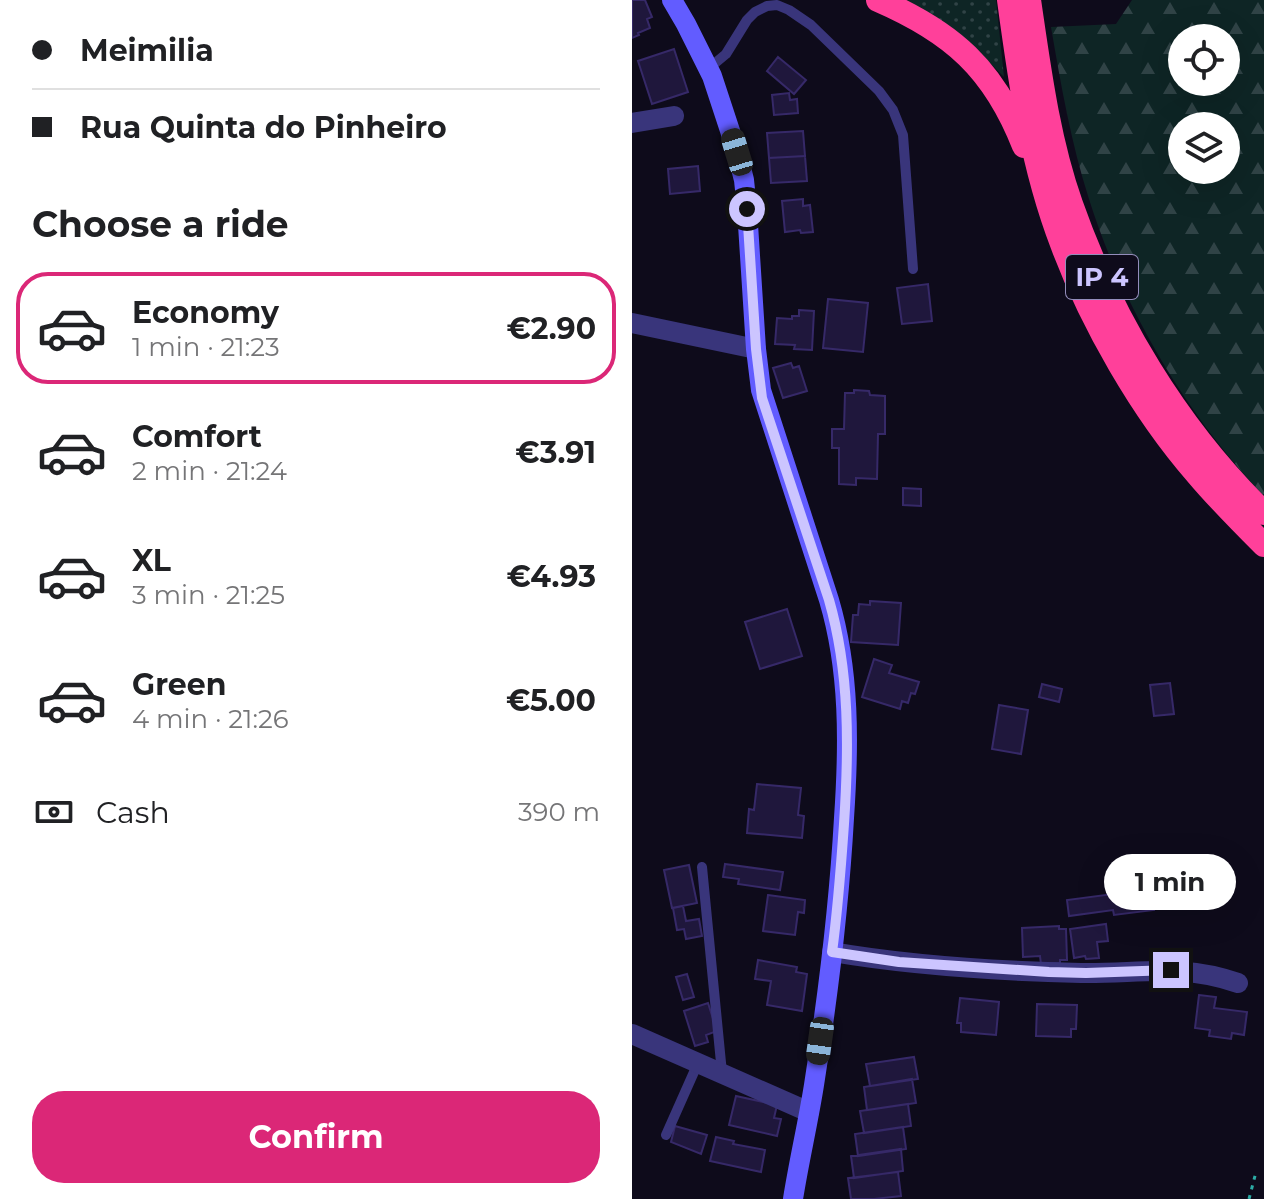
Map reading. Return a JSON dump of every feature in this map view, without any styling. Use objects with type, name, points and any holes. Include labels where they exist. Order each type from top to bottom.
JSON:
[{"type":"highway","points":[[878,0],[936,29],[977,65],[1002,100],[1047,200]]},
{"type":"highway","name":"IP 4","points":[[1009,0],[1025,105],[1047,200],[1080,287],[1138,392],[1196,473],[1264,545]]},
{"type":"highway","name":"IP 4","points":[[1029,0],[1055,149],[1070,202],[1090,253],[1151,370],[1182,417],[1239,488],[1264,513]]},
{"type":"main road","points":[[672,0],[708,69],[724,109],[744,180],[762,398],[829,600],[842,655],[848,746],[841,869],[809,1112],[793,1199]]},
{"type":"street","points":[[632,123],[674,116]]},
{"type":"street","points":[[632,323],[756,349]]},
{"type":"street","points":[[832,952],[899,962],[1049,972],[1188,971],[1238,983]]},
{"type":"street","points":[[632,1034],[809,1112]]},
{"type":"lane","points":[[708,69],[726,54],[755,12],[777,5],[811,25],[879,91],[893,110],[903,135],[913,269]]},
{"type":"lane","points":[[702,867],[722,1073]]},
{"type":"lane","points":[[666,1135],[698,1063]]},
{"type":"path","points":[[1249,1199],[1256,1172]]},
{"type":"green space","points":[[899,0],[996,0],[1004,77],[986,59]]},
{"type":"green space","points":[[1132,0],[1264,0],[1264,496],[1208,430],[1183,394],[1120,280],[1083,178],[1051,27],[1116,24]]},
{"type":"building","points":[[632,0],[645,0],[652,17],[647,19],[650,28],[632,38]]},
{"type":"building","points":[[674,49],[688,92],[652,104],[638,61]]},
{"type":"building","points":[[778,57],[806,80],[794,94],[767,71]]},
{"type":"building","points":[[789,93],[790,100],[797,99],[798,113],[774,115],[772,95]]},
{"type":"building","points":[[803,131],[805,156],[769,158],[767,133]]},
{"type":"building","points":[[805,156],[807,181],[771,183],[769,158]]},
{"type":"building","points":[[698,166],[700,191],[670,194],[668,169]]},
{"type":"building","points":[[803,199],[803,206],[810,205],[813,232],[785,232],[782,201]]},
{"type":"building","points":[[928,284],[932,321],[902,324],[897,288]]},
{"type":"building","points":[[828,299],[868,303],[863,352],[823,348]]},
{"type":"building","points":[[799,310],[814,311],[812,350],[775,344],[777,318],[792,319],[792,316],[799,316]]},
{"type":"building","points":[[791,363],[793,368],[799,366],[807,391],[783,398],[773,368]]},
{"type":"building","points":[[854,390],[885,396],[885,434],[878,434],[877,479],[856,478],[856,485],[839,484],[839,448],[832,448],[832,429],[844,429],[845,393],[854,393]]},
{"type":"building","points":[[903,488],[921,489],[921,506],[903,505]]},
{"type":"building","points":[[870,601],[901,603],[898,645],[851,642],[853,615],[858,615],[859,604],[870,605]]},
{"type":"building","points":[[787,609],[802,656],[760,669],[745,622]]},
{"type":"building","points":[[874,659],[892,665],[889,673],[919,682],[915,694],[911,693],[908,703],[902,701],[900,709],[862,697]]},
{"type":"building","points":[[1170,683],[1174,714],[1154,716],[1150,685]]},
{"type":"building","points":[[1042,684],[1062,689],[1059,702],[1039,697]]},
{"type":"building","points":[[999,705],[1028,710],[1021,754],[992,749]]},
{"type":"building","points":[[757,784],[801,788],[798,815],[804,816],[802,838],[747,833],[749,809],[754,810]]},
{"type":"building","points":[[725,864],[783,872],[780,890],[738,884],[739,879],[723,877]]},
{"type":"building","points":[[689,865],[697,903],[672,908],[664,870]]},
{"type":"building","points":[[1151,889],[1154,910],[1114,915],[1113,910],[1069,916],[1067,900]]},
{"type":"building","points":[[768,895],[805,900],[804,913],[798,912],[795,935],[763,931]]},
{"type":"building","points":[[683,906],[686,921],[699,919],[702,936],[686,939],[684,929],[677,930],[673,908]]},
{"type":"building","points":[[1106,924],[1108,941],[1097,942],[1099,958],[1074,958],[1070,929]]},
{"type":"building","points":[[1059,926],[1059,929],[1066,929],[1067,960],[1041,964],[1040,956],[1023,957],[1022,928]]},
{"type":"building","points":[[758,960],[797,967],[796,972],[807,974],[802,1011],[767,1005],[771,981],[755,979]]},
{"type":"building","points":[[687,974],[694,997],[683,1000],[676,977]]},
{"type":"building","points":[[1199,995],[1216,997],[1214,1008],[1247,1012],[1244,1035],[1232,1033],[1231,1039],[1209,1036],[1210,1030],[1195,1028]]},
{"type":"building","points":[[960,998],[999,1002],[996,1035],[961,1032],[961,1023],[957,1023]]},
{"type":"building","points":[[708,1003],[717,1031],[706,1035],[708,1042],[695,1046],[684,1011]]},
{"type":"building","points":[[1037,1004],[1077,1005],[1076,1029],[1071,1029],[1071,1037],[1036,1036]]},
{"type":"building","points":[[914,1057],[918,1079],[870,1086],[866,1064]]},
{"type":"building","points":[[912,1079],[916,1103],[867,1110],[864,1087]]},
{"type":"building","points":[[736,1096],[777,1105],[774,1118],[781,1119],[777,1136],[729,1125]]},
{"type":"building","points":[[908,1104],[911,1126],[864,1133],[860,1111]]},
{"type":"building","points":[[675,1126],[707,1135],[701,1154],[671,1142]]},
{"type":"building","points":[[903,1127],[906,1149],[858,1156],[855,1134]]},
{"type":"building","points":[[716,1137],[734,1141],[733,1144],[765,1150],[761,1172],[710,1161]]},
{"type":"building","points":[[901,1149],[903,1171],[854,1178],[851,1156]]},
{"type":"building","points":[[898,1172],[901,1196],[851,1199],[848,1178]]},
{"type":"route","points":[[747,209],[762,398],[829,600],[842,655],[848,746],[841,869],[832,952],[899,962],[1049,972],[1171,970]]}]
